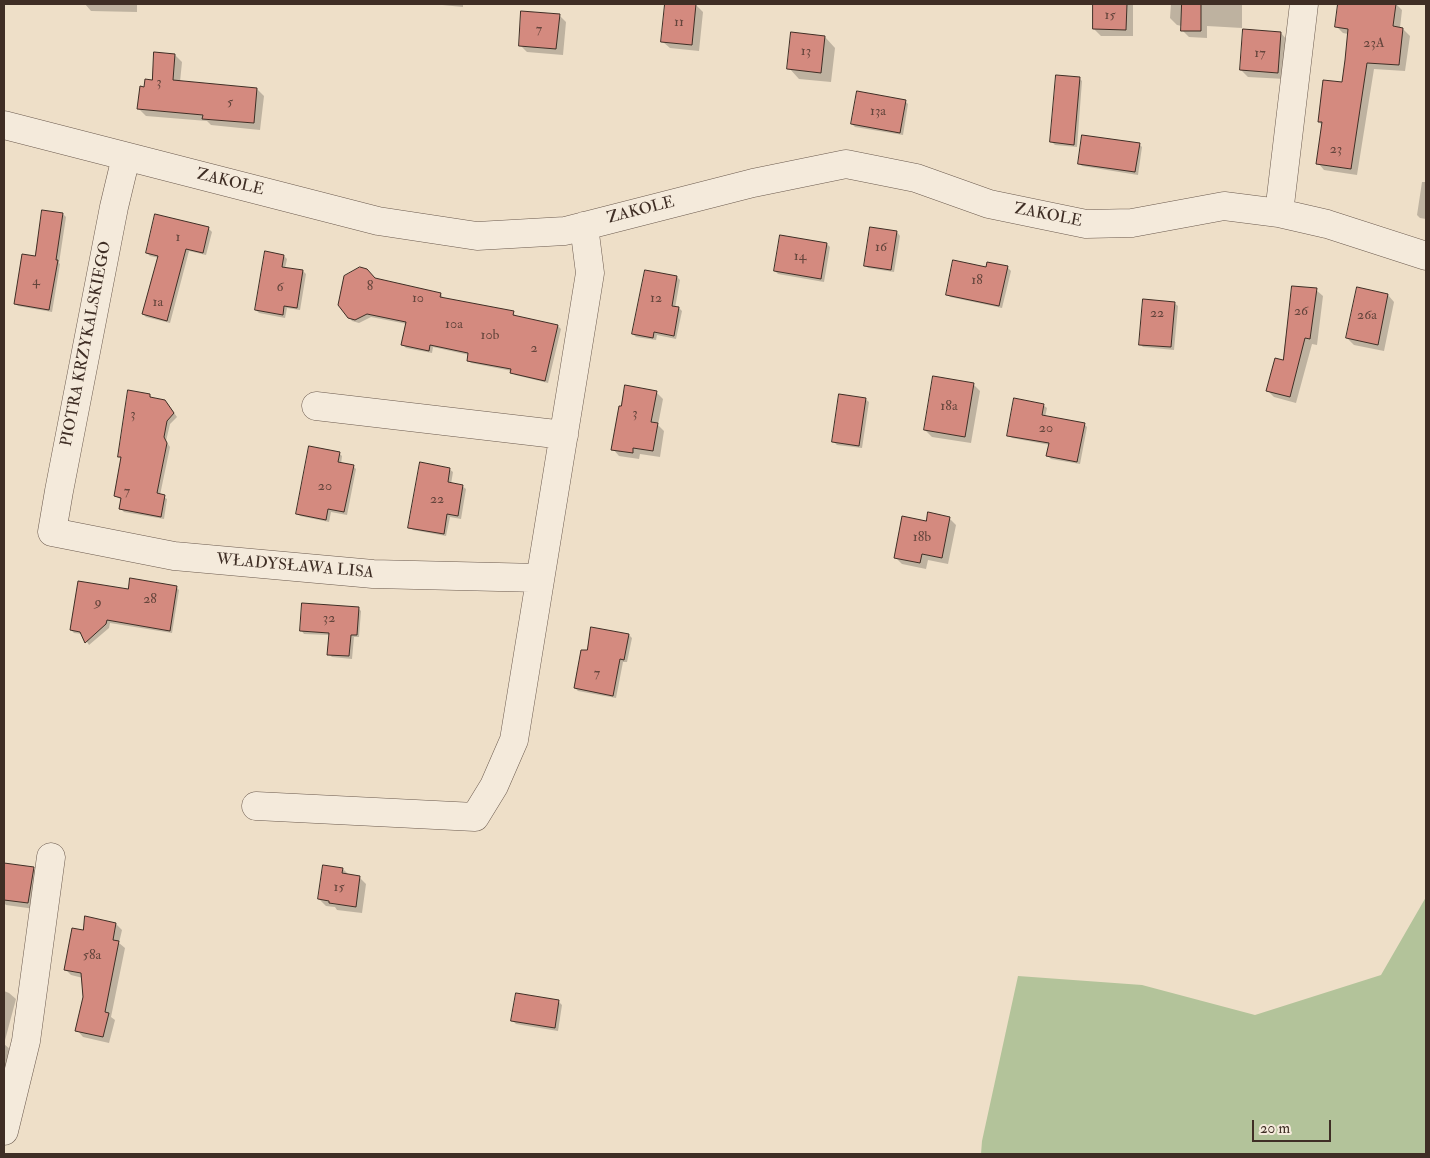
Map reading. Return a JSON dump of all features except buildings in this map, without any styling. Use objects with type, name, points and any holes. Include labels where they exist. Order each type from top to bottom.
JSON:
[{"type":"street","points":[[1279,213],[1304,4]]},
{"type":"street","name":"ZAKOLE","points":[[4,126],[378,221],[477,236],[565,231],[753,183],[846,164],[916,178],[989,204],[1086,224],[1132,223],[1224,206],[1279,213],[1326,224],[1426,256]]},
{"type":"street","name":"PIOTRA KRZYKALSKIEGO","points":[[52,532],[114,207],[126,157]]},
{"type":"street","points":[[256,806],[475,817],[494,786],[514,740],[564,435],[590,273],[584,226]]},
{"type":"street","points":[[316,406],[564,435]]},
{"type":"street","name":"WŁADYSŁAWA LISA","points":[[52,532],[174,556],[373,574],[540,578]]},
{"type":"street","points":[[4,1131],[26,1041],[51,858]]},
{"type":"green space","points":[[1426,897],[1426,1154],[981,1154],[982,1141],[1018,976],[1142,985],[1255,1015],[1381,975]]}]
